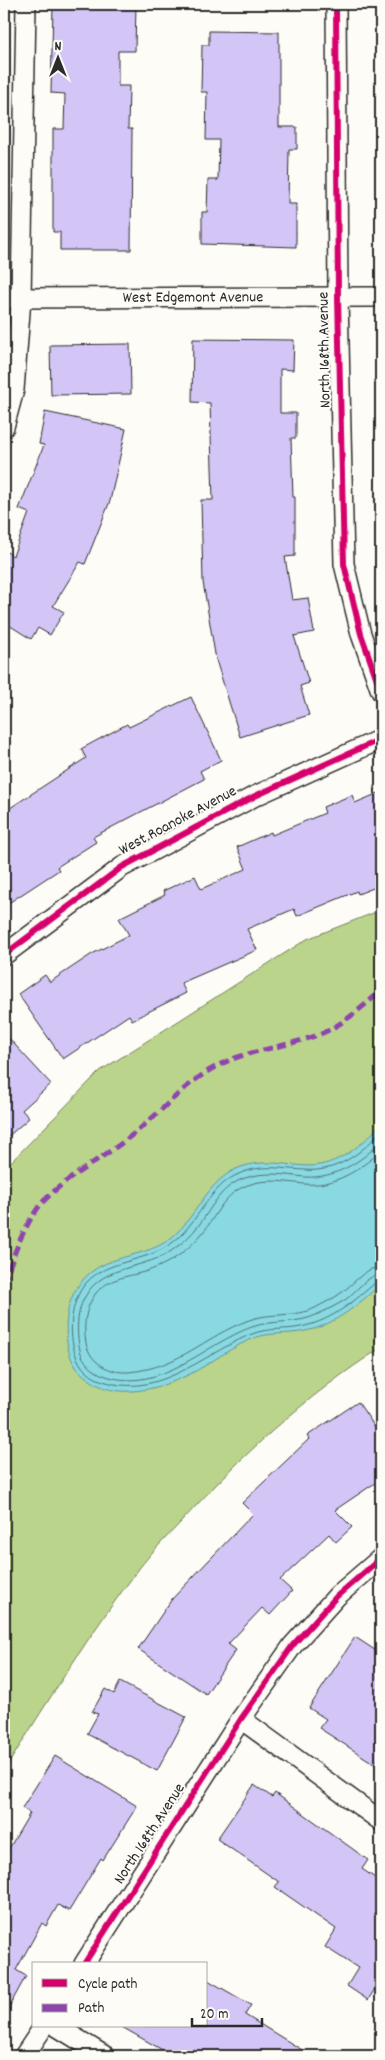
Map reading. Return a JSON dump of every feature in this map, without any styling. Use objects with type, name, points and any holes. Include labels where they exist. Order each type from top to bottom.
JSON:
[{"type":"street","points":[[4,427],[14,390],[12,298],[26,4]]},
{"type":"street","name":"North 168th Avenue","points":[[336,4],[338,296],[344,564],[361,634],[381,691]]},
{"type":"street","name":"West Edgemont Avenue","points":[[12,298],[381,297]]},
{"type":"street","name":"West Roanoke Avenue","points":[[4,955],[122,867],[255,796],[381,739]]},
{"type":"street","name":"North 168th Avenue","points":[[85,1962],[272,1673],[305,1631],[337,1596],[381,1558]]},
{"type":"street","points":[[241,1719],[381,1821]]},
{"type":"street","points":[[24,2056],[43,2028]]},
{"type":"street","points":[[59,2028],[105,2056]]},
{"type":"green space","points":[[381,910],[381,1348],[301,1406],[251,1450],[150,1554],[87,1641],[4,1771],[4,1169],[100,1071],[307,939]]},
{"type":"water","points":[[381,1124],[381,1284],[355,1306],[336,1319],[316,1328],[254,1338],[192,1373],[156,1387],[143,1390],[116,1391],[104,1388],[80,1372],[68,1348],[66,1322],[72,1296],[91,1272],[111,1261],[145,1251],[167,1241],[186,1222],[218,1181],[229,1173],[241,1167],[258,1163],[308,1166],[329,1162],[349,1153]]},
{"type":"building","points":[[53,4],[136,4],[135,51],[118,51],[118,86],[129,86],[128,129],[132,129],[131,250],[60,250],[60,232],[53,232],[53,129],[64,129],[65,94],[51,93]]},
{"type":"building","points":[[209,31],[279,32],[279,127],[297,127],[297,149],[289,149],[288,204],[296,204],[296,247],[202,244],[202,212],[207,212],[208,180],[218,180],[219,140],[206,140],[207,92],[201,92],[202,45],[209,45]]},
{"type":"building","points":[[193,339],[294,340],[293,370],[280,369],[280,413],[296,413],[296,438],[291,438],[293,497],[295,497],[295,556],[285,557],[292,600],[308,598],[314,632],[294,636],[309,683],[300,686],[309,715],[240,737],[216,660],[203,582],[201,500],[213,500],[210,403],[192,402]]},
{"type":"building","points":[[130,344],[131,394],[51,395],[50,345]]},
{"type":"building","points":[[45,412],[126,429],[110,501],[85,564],[80,562],[53,606],[64,612],[50,635],[38,628],[31,639],[4,622],[4,550],[13,556],[29,513],[19,509],[44,445],[39,444]]},
{"type":"building","points":[[191,697],[221,760],[200,771],[204,779],[93,837],[96,842],[57,867],[59,870],[4,906],[4,812],[86,758],[81,749],[127,724],[129,727]]},
{"type":"building","points":[[381,792],[381,885],[358,894],[357,891],[297,916],[294,909],[247,929],[257,950],[181,983],[186,993],[132,1020],[129,1015],[63,1059],[18,994],[45,975],[50,982],[92,954],[129,935],[119,918],[165,895],[163,891],[195,876],[201,889],[246,869],[237,847],[271,832],[272,835],[325,813],[323,807],[352,795],[355,803]]},
{"type":"building","points":[[4,1033],[51,1084],[22,1110],[29,1118],[4,1140]]},
{"type":"building","points":[[358,1402],[381,1436],[381,1479],[335,1510],[352,1527],[336,1542],[329,1534],[280,1580],[292,1591],[270,1615],[262,1608],[228,1644],[236,1650],[206,1694],[138,1649],[172,1599],[253,1514],[242,1503],[309,1439],[307,1436]]},
{"type":"building","points":[[355,1637],[381,1654],[381,1768],[319,1728],[326,1719],[309,1708]]},
{"type":"building","points":[[120,1682],[186,1717],[157,1771],[87,1734],[98,1714],[92,1712],[105,1689],[114,1694]]},
{"type":"building","points":[[55,1756],[137,1806],[103,1860],[101,1858],[69,1911],[58,1905],[46,1926],[42,1923],[16,1970],[26,1976],[4,2016],[4,1857],[30,1813],[22,1808]]},
{"type":"building","points":[[254,1785],[272,1797],[275,1793],[368,1860],[362,1869],[381,1882],[381,1979],[368,2000],[347,1986],[358,1968],[325,1947],[336,1929],[275,1887],[279,1882],[217,1839]]},
{"type":"building","points":[[208,1980],[251,2005],[245,2015],[312,2056],[173,2056],[124,2028],[208,2028]]},
{"type":"marked path","points":[[4,1283],[24,1232],[41,1204],[61,1185],[132,1135],[185,1088],[208,1071],[232,1059],[304,1040],[325,1032],[350,1016],[381,991]]},
{"type":"cycle path","points":[[336,4],[338,297],[344,564],[361,634],[381,691]]},
{"type":"cycle path","points":[[4,955],[122,867],[255,796],[381,739]]},
{"type":"cycle path","points":[[85,1962],[241,1719],[293,1645],[337,1596],[381,1558]]}]
